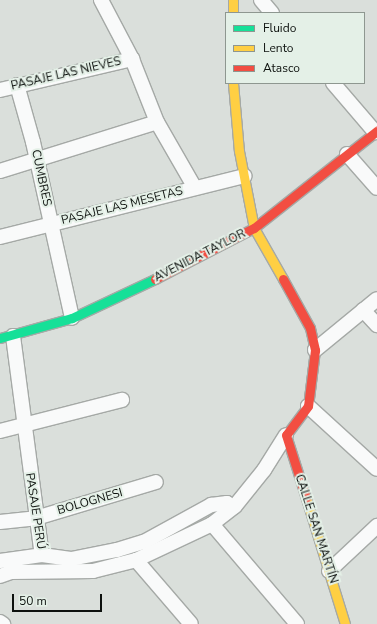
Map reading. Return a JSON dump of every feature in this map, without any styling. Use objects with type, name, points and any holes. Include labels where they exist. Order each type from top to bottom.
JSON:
[{"type":"street","points":[[101,0],[132,59],[157,122],[195,188]]},
{"type":"street","points":[[233,0],[233,12]]},
{"type":"street","points":[[261,0],[271,12]]},
{"type":"street","name":"PASAJE LAS NIEVES","points":[[0,90],[132,59]]},
{"type":"street","points":[[0,576],[11,572],[93,571],[136,560],[212,524],[232,508],[264,470],[286,435],[308,406],[315,350],[310,328],[254,228],[239,151],[233,84]]},
{"type":"street","points":[[334,84],[376,132]]},
{"type":"street","name":"CUMBRES","points":[[17,85],[38,162],[72,318]]},
{"type":"street","points":[[0,171],[38,162],[157,122]]},
{"type":"street","name":"AVENIDA TAYLOR","points":[[6,337],[72,318],[116,299],[254,228],[376,132]]},
{"type":"street","points":[[347,154],[377,188]]},
{"type":"street","name":"PASAJE LAS MESETAS","points":[[0,237],[244,176]]},
{"type":"street","points":[[315,350],[377,299]]},
{"type":"street","points":[[363,310],[377,325]]},
{"type":"street","name":"PASAJE PERÚ","points":[[6,337],[23,425],[42,555],[71,559],[117,550],[144,542],[211,505],[227,503],[232,508]]},
{"type":"street","points":[[0,431],[122,400]]},
{"type":"street","points":[[308,406],[377,469]]},
{"type":"street","name":"CALLE SAN MARTÍN","points":[[286,435],[345,624]]},
{"type":"street","name":"BOLOGNESI","points":[[0,522],[36,518],[156,482]]},
{"type":"street","points":[[212,524],[297,624]]},
{"type":"street","points":[[329,571],[377,526]]},
{"type":"street","points":[[0,561],[42,555]]},
{"type":"street","points":[[136,560],[191,624]]},
{"type":"traffic: fast","points":[[0,338],[72,318],[155,279]]},
{"type":"traffic: slow","points":[[233,0],[233,12]]},
{"type":"traffic: slow","points":[[233,84],[239,151],[254,228],[283,279]]},
{"type":"traffic: slow","points":[[306,498],[345,624]]},
{"type":"traffic: jam","points":[[155,279],[254,228],[377,131]]},
{"type":"traffic: jam","points":[[283,279],[310,328],[315,350],[308,406],[286,435],[306,498]]}]
